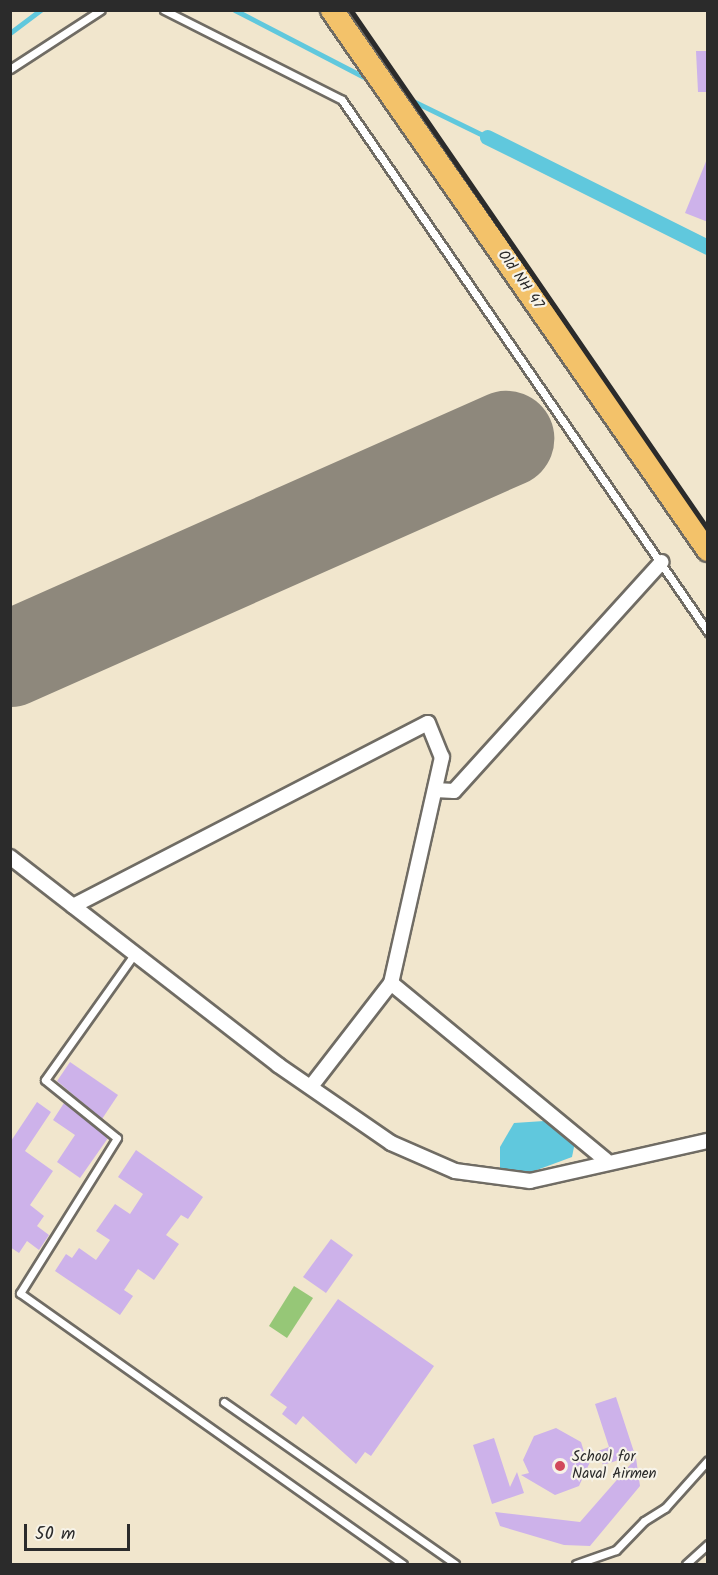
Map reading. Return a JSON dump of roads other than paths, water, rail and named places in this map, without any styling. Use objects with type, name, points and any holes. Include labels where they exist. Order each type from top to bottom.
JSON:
[{"type":"main road","name":"Old NH 47","points":[[332,10],[708,549]]},
{"type":"street","points":[[435,790],[454,791],[662,562]]},
{"type":"street","points":[[73,906],[428,723],[442,757],[391,983],[313,1084]]},
{"type":"street","points":[[10,857],[133,956],[278,1065],[313,1084],[391,1143],[456,1172],[530,1181],[606,1160],[708,1141]]},
{"type":"street","points":[[391,983],[606,1160]]},
{"type":"lane","points":[[10,69],[101,10]]},
{"type":"lane","points":[[164,10],[342,100],[708,632]]},
{"type":"lane","points":[[133,956],[45,1080],[117,1138],[20,1293],[403,1564]]},
{"type":"lane","points":[[224,1402],[455,1564]]},
{"type":"lane","points":[[576,1564],[616,1550],[644,1521],[665,1508],[708,1460]]},
{"type":"lane","points":[[686,1564],[708,1545]]},
{"type":"water","points":[[544,1121],[576,1137],[572,1157],[526,1174],[500,1171],[500,1147],[514,1123]]},
{"type":"waterway","points":[[10,33],[41,10]]},
{"type":"waterway","points":[[235,10],[368,79]]},
{"type":"waterway","points":[[403,96],[487,137]]},
{"type":"waterway","points":[[487,137],[708,247]]},
{"type":"railway","points":[[351,10],[708,529]]},
{"type":"place","name":"School for Naval Airmen","points":[[560,1466]]}]
